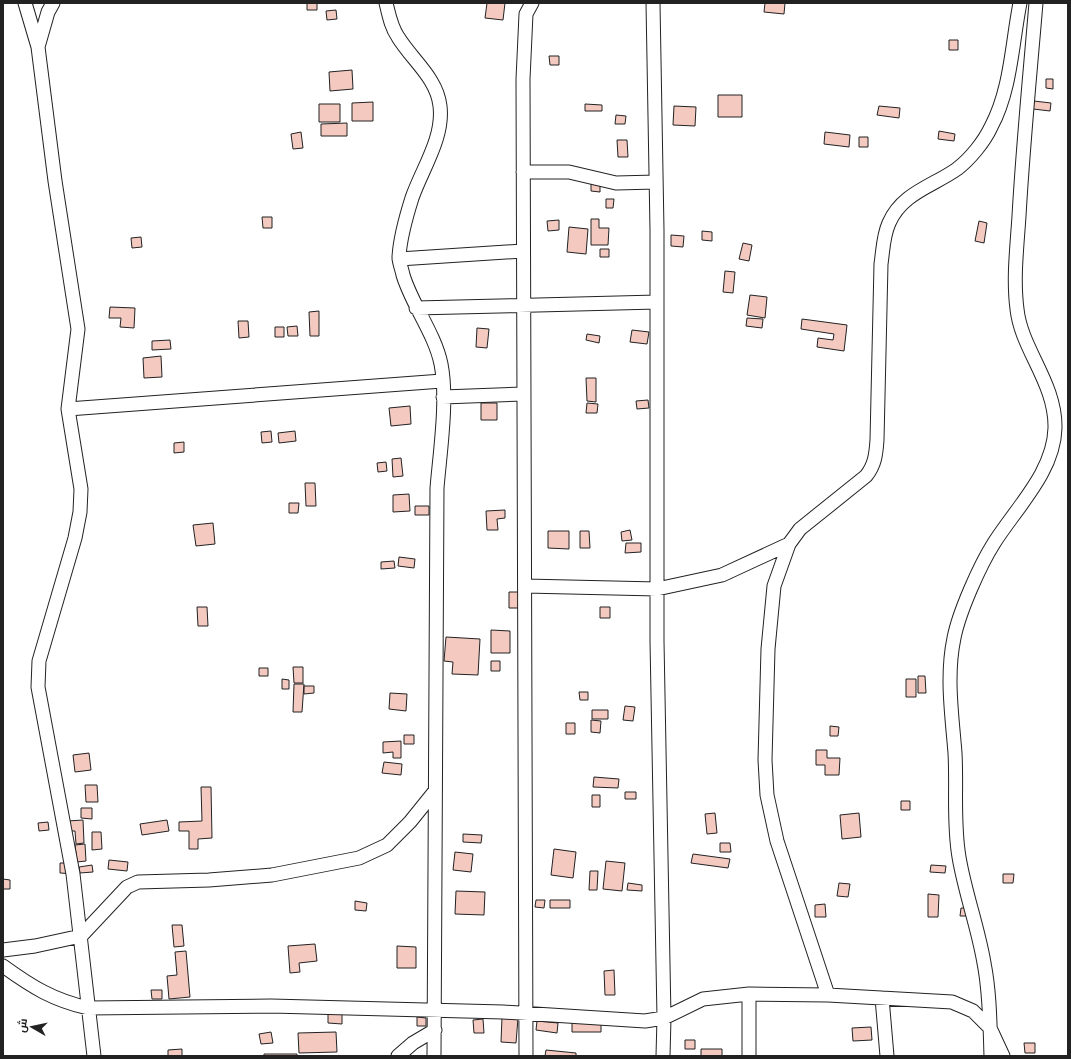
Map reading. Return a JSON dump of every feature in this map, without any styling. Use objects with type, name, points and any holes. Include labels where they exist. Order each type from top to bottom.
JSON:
[{"type":"street","points":[[25,3],[38,47],[55,181],[78,329],[68,409],[81,489],[80,512],[75,538],[39,661],[38,687],[73,874],[94,1056]]},
{"type":"street","points":[[38,47],[48,12],[53,3]]},
{"type":"street","points":[[386,3],[390,20],[397,37],[431,81],[438,94],[441,108],[434,144],[412,198],[401,242],[399,260],[416,308],[436,348],[441,364],[442,381],[441,439],[437,488],[434,1056]]},
{"type":"street","points":[[526,1056],[523,172],[526,14],[532,3]]},
{"type":"street","points":[[653,3],[657,302],[657,589],[664,1018],[662,1056]]},
{"type":"street","points":[[828,995],[777,841],[767,795],[765,760],[768,649],[774,586],[789,544],[800,528],[872,470],[876,460],[877,440],[881,264],[889,223],[900,207],[911,195],[957,168],[976,149],[992,127],[1002,98],[1011,58],[1020,3]]},
{"type":"street","points":[[991,1056],[985,965],[959,857],[955,824],[956,766],[949,676],[954,637],[968,596],[994,543],[1025,502],[1047,463],[1055,430],[1052,403],[1040,368],[1023,332],[1017,312],[1015,285],[1021,180],[1036,3]]},
{"type":"street","points":[[523,172],[569,172],[616,183],[656,182]]},
{"type":"street","points":[[399,260],[523,251]]},
{"type":"street","points":[[416,308],[657,302]]},
{"type":"street","points":[[68,409],[442,381]]},
{"type":"street","points":[[442,397],[524,394]]},
{"type":"street","points":[[524,586],[657,589],[722,575],[789,544]]},
{"type":"street","points":[[3,950],[34,946],[81,936],[127,888],[138,882],[209,880],[272,875],[359,858],[387,845],[410,822],[435,791]]},
{"type":"street","points":[[3,966],[34,988],[66,1003],[88,1008],[271,1006],[526,1013],[646,1021],[664,1018],[703,999],[749,994],[828,995],[952,1002],[973,1011],[990,1028],[1003,1056]]},
{"type":"street","points":[[749,994],[749,1056]]},
{"type":"street","points":[[882,998],[887,1056]]},
{"type":"street","points":[[398,1056],[413,1043],[435,1030]]},
{"type":"building","points":[[307,3],[317,3],[317,10],[307,10]]},
{"type":"building","points":[[487,3],[505,3],[503,20],[485,18]]},
{"type":"building","points":[[765,3],[785,3],[784,14],[764,12]]},
{"type":"building","points":[[336,10],[337,19],[327,20],[326,11]]},
{"type":"building","points":[[949,40],[958,40],[958,50],[949,50]]},
{"type":"building","points":[[549,56],[559,56],[559,65],[550,65]]},
{"type":"building","points":[[352,70],[353,89],[330,91],[329,72]]},
{"type":"building","points":[[1046,79],[1053,79],[1053,89],[1046,88]]},
{"type":"building","points":[[718,95],[742,95],[742,117],[718,117]]},
{"type":"building","points":[[1034,101],[1051,103],[1050,111],[1033,109]]},
{"type":"building","points":[[373,102],[373,121],[352,121],[352,103]]},
{"type":"building","points":[[319,104],[340,104],[340,122],[319,122]]},
{"type":"building","points":[[585,104],[602,105],[602,111],[585,111]]},
{"type":"building","points":[[674,106],[696,107],[695,126],[673,125]]},
{"type":"building","points":[[879,106],[900,108],[899,118],[877,115]]},
{"type":"building","points":[[616,115],[626,116],[625,124],[615,124]]},
{"type":"building","points":[[347,123],[347,136],[321,136],[321,124]]},
{"type":"building","points":[[939,131],[955,134],[954,141],[938,139]]},
{"type":"building","points":[[301,132],[303,148],[293,149],[291,134]]},
{"type":"building","points":[[825,132],[850,135],[849,147],[824,144]]},
{"type":"building","points":[[859,137],[868,137],[868,147],[859,147]]},
{"type":"building","points":[[617,140],[627,140],[628,157],[618,157]]},
{"type":"building","points":[[591,180],[600,181],[600,192],[591,191]]},
{"type":"building","points":[[606,199],[614,199],[613,208],[606,208]]},
{"type":"building","points":[[262,217],[272,217],[272,228],[263,228]]},
{"type":"building","points":[[591,219],[599,219],[599,228],[609,228],[608,245],[591,245]]},
{"type":"building","points":[[559,220],[559,230],[548,231],[547,221]]},
{"type":"building","points":[[979,221],[987,223],[984,243],[975,241]]},
{"type":"building","points":[[569,227],[588,229],[586,254],[567,252]]},
{"type":"building","points":[[702,231],[712,232],[712,241],[702,240]]},
{"type":"building","points":[[671,235],[684,236],[683,247],[671,246]]},
{"type":"building","points":[[141,237],[142,247],[132,248],[131,238]]},
{"type":"building","points":[[743,243],[752,245],[749,261],[739,259]]},
{"type":"building","points":[[600,249],[609,249],[609,257],[600,257]]},
{"type":"building","points":[[725,271],[735,272],[733,293],[723,292]]},
{"type":"building","points":[[750,295],[767,297],[765,318],[747,315]]},
{"type":"building","points":[[110,307],[135,308],[134,328],[120,327],[121,318],[109,318]]},
{"type":"building","points":[[319,311],[319,336],[310,336],[309,312]]},
{"type":"building","points":[[747,318],[763,319],[762,328],[746,326]]},
{"type":"building","points":[[802,319],[847,325],[844,351],[817,347],[818,338],[833,340],[834,334],[801,329]]},
{"type":"building","points":[[238,321],[248,321],[249,337],[239,338]]},
{"type":"building","points":[[297,326],[298,336],[288,336],[287,327]]},
{"type":"building","points":[[275,327],[284,327],[284,337],[275,337]]},
{"type":"building","points":[[477,328],[489,329],[487,348],[476,347]]},
{"type":"building","points":[[632,330],[649,332],[647,344],[630,342]]},
{"type":"building","points":[[587,334],[600,336],[599,343],[586,340]]},
{"type":"building","points":[[170,340],[171,349],[152,350],[152,341]]},
{"type":"building","points":[[161,356],[162,377],[144,378],[143,358]]},
{"type":"building","points":[[586,378],[596,378],[596,402],[587,401]]},
{"type":"building","points":[[648,400],[649,408],[637,409],[636,401]]},
{"type":"building","points":[[481,403],[497,403],[497,420],[481,420]]},
{"type":"building","points":[[587,403],[598,404],[597,413],[586,413]]},
{"type":"building","points":[[410,406],[411,424],[391,426],[389,408]]},
{"type":"building","points":[[271,431],[272,442],[262,443],[261,432]]},
{"type":"building","points":[[295,431],[296,441],[279,443],[278,433]]},
{"type":"building","points":[[184,442],[184,452],[174,453],[174,443]]},
{"type":"building","points":[[401,458],[403,476],[393,477],[392,459]]},
{"type":"building","points":[[386,462],[387,471],[378,472],[377,463]]},
{"type":"building","points":[[305,483],[315,483],[316,506],[306,506]]},
{"type":"building","points":[[409,494],[410,511],[393,512],[393,495]]},
{"type":"building","points":[[289,503],[299,503],[298,513],[289,513]]},
{"type":"building","points":[[415,506],[429,506],[429,515],[415,515]]},
{"type":"building","points":[[505,510],[505,518],[497,519],[498,530],[487,530],[486,511]]},
{"type":"building","points":[[213,523],[215,544],[196,546],[193,525]]},
{"type":"building","points":[[630,530],[632,540],[622,541],[621,532]]},
{"type":"building","points":[[548,531],[569,531],[569,549],[548,548]]},
{"type":"building","points":[[580,531],[589,531],[590,548],[580,548]]},
{"type":"building","points":[[626,543],[641,543],[641,552],[625,553]]},
{"type":"building","points":[[399,557],[415,559],[414,568],[398,566]]},
{"type":"building","points":[[394,561],[395,568],[381,569],[381,562]]},
{"type":"building","points":[[509,592],[520,592],[520,608],[509,608]]},
{"type":"building","points":[[197,607],[207,607],[208,626],[198,626]]},
{"type":"building","points":[[600,607],[610,607],[610,618],[600,618]]},
{"type":"building","points":[[491,630],[510,631],[510,653],[491,653]]},
{"type":"building","points":[[446,637],[480,639],[478,675],[452,674],[453,662],[444,661]]},
{"type":"building","points":[[491,661],[500,661],[500,671],[491,671]]},
{"type":"building","points":[[293,667],[303,667],[303,683],[294,683]]},
{"type":"building","points":[[259,668],[268,668],[268,676],[259,676]]},
{"type":"building","points":[[918,676],[925,676],[926,693],[918,693]]},
{"type":"building","points":[[282,679],[289,680],[289,689],[282,689]]},
{"type":"building","points":[[906,679],[916,679],[916,697],[906,697]]},
{"type":"building","points":[[294,684],[304,684],[302,712],[293,712]]},
{"type":"building","points":[[304,686],[314,686],[314,693],[304,694]]},
{"type":"building","points":[[579,692],[588,692],[588,700],[580,700]]},
{"type":"building","points":[[390,693],[407,694],[406,711],[389,709]]},
{"type":"building","points":[[625,706],[635,707],[633,721],[623,720]]},
{"type":"building","points":[[592,710],[608,710],[608,719],[592,719]]},
{"type":"building","points":[[591,720],[601,721],[600,733],[591,732]]},
{"type":"building","points":[[566,723],[575,723],[575,734],[566,734]]},
{"type":"building","points":[[830,726],[839,727],[838,736],[830,736]]},
{"type":"building","points":[[404,735],[414,735],[414,744],[404,744]]},
{"type":"building","points":[[401,741],[401,758],[393,758],[393,752],[383,753],[383,742]]},
{"type":"building","points":[[816,750],[827,750],[827,758],[840,758],[839,775],[825,775],[825,765],[816,765]]},
{"type":"building","points":[[89,753],[91,770],[75,772],[73,755]]},
{"type":"building","points":[[384,762],[402,764],[401,775],[382,773]]},
{"type":"building","points":[[594,777],[619,779],[618,788],[593,787]]},
{"type":"building","points":[[85,785],[97,785],[98,802],[86,802]]},
{"type":"building","points":[[201,787],[211,787],[212,838],[198,839],[198,849],[189,849],[189,831],[179,831],[179,822],[202,821]]},
{"type":"building","points":[[625,792],[636,792],[636,799],[625,799]]},
{"type":"building","points":[[592,795],[600,795],[600,807],[592,807]]},
{"type":"building","points":[[901,801],[910,801],[910,810],[901,810]]},
{"type":"building","points":[[81,808],[92,808],[92,819],[81,818]]},
{"type":"building","points":[[715,813],[717,833],[707,834],[705,814]]},
{"type":"building","points":[[859,813],[861,837],[842,839],[840,815]]},
{"type":"building","points":[[83,820],[84,843],[76,844],[75,831],[68,831],[68,821]]},
{"type":"building","points":[[167,820],[169,831],[142,835],[140,824]]},
{"type":"building","points":[[48,822],[49,830],[39,831],[38,823]]},
{"type":"building","points":[[92,832],[101,832],[102,849],[92,850]]},
{"type":"building","points":[[463,834],[482,835],[481,843],[463,842]]},
{"type":"building","points":[[720,843],[730,843],[731,852],[720,852]]},
{"type":"building","points":[[85,844],[86,861],[77,862],[75,845]]},
{"type":"building","points":[[554,849],[576,852],[573,878],[551,875]]},
{"type":"building","points":[[455,852],[473,854],[471,872],[453,870]]},
{"type":"building","points":[[693,854],[730,859],[728,868],[691,863]]},
{"type":"building","points":[[109,860],[128,862],[127,871],[108,869]]},
{"type":"building","points":[[606,861],[625,863],[622,891],[603,889]]},
{"type":"building","points":[[60,863],[76,863],[76,874],[60,873]]},
{"type":"building","points":[[92,865],[93,872],[80,873],[79,867]]},
{"type":"building","points":[[931,865],[946,866],[945,873],[930,872]]},
{"type":"building","points":[[590,871],[598,871],[597,890],[589,890]]},
{"type":"building","points":[[1003,874],[1014,874],[1013,883],[1003,883]]},
{"type":"building","points":[[3,879],[10,880],[10,889],[3,889]]},
{"type":"building","points":[[628,883],[642,885],[642,891],[627,890]]},
{"type":"building","points":[[839,883],[850,884],[848,897],[837,896]]},
{"type":"building","points":[[456,891],[485,892],[484,915],[455,914]]},
{"type":"building","points":[[928,894],[939,895],[938,917],[928,917]]},
{"type":"building","points":[[536,900],[545,900],[544,908],[535,907]]},
{"type":"building","points":[[550,900],[570,900],[570,908],[550,908]]},
{"type":"building","points":[[355,901],[367,903],[366,911],[355,910]]},
{"type":"building","points":[[825,904],[826,917],[815,917],[815,905]]},
{"type":"building","points":[[961,908],[969,908],[969,916],[960,916]]},
{"type":"building","points":[[172,925],[182,925],[184,946],[174,947]]},
{"type":"building","points":[[315,944],[317,961],[299,963],[300,972],[290,973],[288,946]]},
{"type":"building","points":[[397,946],[416,947],[416,968],[397,968]]},
{"type":"building","points":[[186,951],[190,997],[169,999],[167,976],[177,975],[175,952]]},
{"type":"building","points":[[614,970],[615,995],[605,995],[604,971]]},
{"type":"building","points":[[151,990],[162,990],[162,999],[152,999]]},
{"type":"building","points":[[328,1012],[342,1012],[342,1024],[328,1023]]},
{"type":"building","points":[[417,1017],[426,1018],[426,1026],[417,1026]]},
{"type":"building","points":[[502,1017],[518,1018],[516,1043],[501,1042]]},
{"type":"building","points":[[483,1019],[484,1033],[474,1033],[473,1020]]},
{"type":"building","points":[[537,1021],[558,1023],[557,1033],[536,1030]]},
{"type":"building","points":[[572,1022],[601,1022],[601,1032],[572,1032]]},
{"type":"building","points":[[871,1027],[872,1040],[853,1041],[852,1028]]},
{"type":"building","points":[[271,1032],[273,1043],[261,1044],[259,1034]]},
{"type":"building","points":[[336,1032],[337,1052],[299,1053],[298,1033]]},
{"type":"building","points":[[685,1040],[695,1040],[695,1049],[685,1049]]},
{"type":"building","points":[[1024,1043],[1035,1043],[1035,1053],[1025,1053]]},
{"type":"building","points":[[182,1049],[182,1056],[168,1056],[168,1050]]},
{"type":"building","points":[[701,1049],[722,1049],[722,1056],[701,1056]]},
{"type":"building","points":[[546,1050],[576,1053],[576,1056],[545,1056]]},
{"type":"building","points":[[264,1054],[297,1054],[297,1056],[264,1056]]}]
